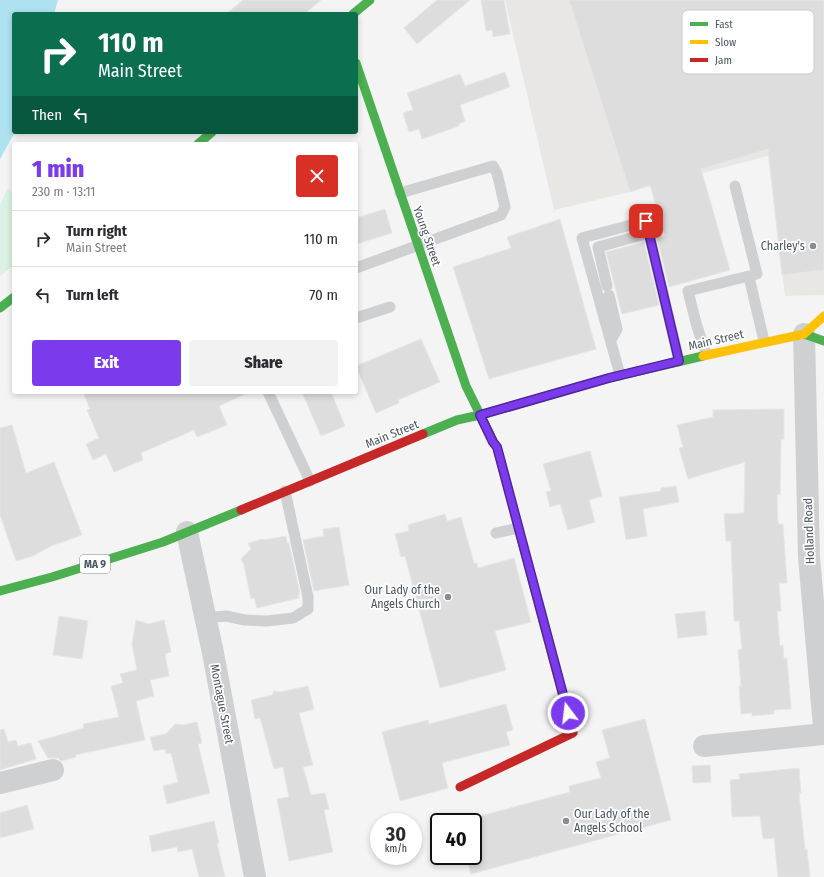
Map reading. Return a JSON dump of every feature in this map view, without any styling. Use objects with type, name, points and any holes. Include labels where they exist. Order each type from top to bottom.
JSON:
[{"type":"main road","points":[[355,12],[370,0]]},
{"type":"main road","name":"Young Street","points":[[358,69],[466,386],[493,442],[497,447],[573,733],[460,788]]},
{"type":"main road","points":[[200,142],[210,134]]},
{"type":"main road","points":[[0,308],[12,299]]},
{"type":"main road","points":[[824,316],[804,334],[824,342]]},
{"type":"main road","name":"Main Street","points":[[0,592],[117,557],[187,532],[457,420],[480,415],[620,375],[764,341],[804,334]]},
{"type":"street","name":"Holland Road","points":[[804,334],[809,557],[824,727]]},
{"type":"street","name":"Montague Street","points":[[187,532],[255,877]]},
{"type":"street","points":[[704,746],[824,734]]},
{"type":"street","points":[[0,784],[53,770]]},
{"type":"lane","points":[[358,267],[501,215],[505,207],[497,173],[493,166],[400,193]]},
{"type":"lane","points":[[706,354],[688,291],[757,274],[735,186]]},
{"type":"lane","points":[[620,375],[582,238],[646,221],[679,361]]},
{"type":"lane","points":[[611,340],[617,329],[598,247],[649,233]]},
{"type":"lane","points":[[749,276],[764,341]]},
{"type":"lane","points":[[358,317],[390,307]]},
{"type":"lane","points":[[269,394],[310,481]]},
{"type":"lane","points":[[205,618],[226,616],[245,620],[267,622],[292,618],[308,609],[308,597],[285,491]]},
{"type":"lane","points":[[496,533],[518,528]]},
{"type":"shaded area","points":[[505,0],[824,0],[824,295],[785,296],[768,156],[554,210]]},
{"type":"green space","points":[[8,188],[12,193],[12,267],[0,276],[0,205]]},
{"type":"water","points":[[0,0],[58,0],[55,12],[12,12],[12,134],[14,134],[0,159]]},
{"type":"building","points":[[243,0],[321,0],[306,12],[228,12]]},
{"type":"building","points":[[437,0],[470,0],[417,44],[404,28]]},
{"type":"building","points":[[481,0],[504,0],[510,34],[493,37],[492,30],[486,31]]},
{"type":"building","points":[[569,0],[824,0],[824,270],[782,275],[768,149],[701,169],[730,270],[669,287],[657,238],[665,236],[650,185],[630,192]]},
{"type":"building","points":[[505,72],[510,87],[460,105],[465,121],[459,124],[459,126],[422,139],[419,129],[409,132],[403,113],[413,110],[407,93],[460,74],[465,86]]},
{"type":"building","points":[[385,209],[392,233],[358,243],[358,217]]},
{"type":"building","points":[[560,219],[596,349],[489,379],[453,267],[511,248],[507,237]]},
{"type":"building","points":[[644,242],[659,305],[622,314],[606,252]]},
{"type":"building","points":[[421,339],[440,382],[398,400],[399,403],[376,413],[358,371],[358,365]]},
{"type":"building","points":[[84,394],[246,394],[219,406],[227,425],[197,437],[194,430],[141,453],[143,460],[114,472],[106,454],[93,460],[86,444],[99,438],[87,410],[90,409]]},
{"type":"building","points":[[303,394],[332,394],[345,426],[321,436]]},
{"type":"building","points":[[784,409],[784,439],[781,439],[780,495],[777,494],[778,524],[783,524],[787,583],[779,583],[781,611],[777,611],[780,646],[783,645],[784,659],[787,658],[791,709],[774,710],[774,714],[752,716],[752,713],[741,714],[739,686],[741,686],[738,650],[742,649],[739,621],[734,621],[731,541],[726,541],[724,514],[744,513],[745,462],[688,479],[679,448],[683,447],[677,425],[713,417],[713,410]]},
{"type":"building","points":[[12,425],[26,473],[54,462],[82,535],[51,546],[33,556],[16,561],[0,515],[0,428]]},
{"type":"building","points":[[590,451],[602,496],[589,500],[595,522],[568,530],[560,504],[550,507],[546,492],[551,491],[543,464]]},
{"type":"building","points":[[676,486],[679,502],[643,509],[647,536],[626,540],[619,497],[661,491],[661,488]]},
{"type":"building","name":"Our Lady of the Angels Church","points":[[445,514],[447,521],[461,517],[474,563],[477,563],[478,568],[514,558],[531,622],[495,631],[506,670],[440,688],[405,556],[401,557],[395,534],[409,531],[408,525]]},
{"type":"building","points":[[339,527],[349,585],[314,591],[303,540],[324,536],[323,529]]},
{"type":"building","points":[[286,536],[287,543],[289,543],[300,594],[298,594],[299,598],[257,608],[254,598],[251,599],[244,565],[241,559],[251,549],[248,543],[263,539]]},
{"type":"building","points":[[705,611],[707,635],[678,638],[675,614]]},
{"type":"building","points":[[59,616],[88,621],[82,659],[53,655]]},
{"type":"building","points":[[136,620],[148,624],[164,620],[171,652],[165,654],[169,676],[150,680],[154,696],[136,701],[145,740],[75,755],[76,757],[61,761],[58,758],[48,758],[38,741],[84,728],[83,724],[119,717],[111,686],[123,683],[120,674],[137,670],[132,644]]},
{"type":"building","points":[[308,686],[314,709],[299,713],[313,765],[303,767],[311,795],[325,793],[329,809],[324,810],[333,852],[289,861],[277,799],[289,797],[283,767],[274,769],[260,718],[255,719],[251,700],[272,695],[274,691],[280,692]]},
{"type":"building","points":[[506,704],[513,730],[506,732],[510,745],[442,763],[448,788],[400,801],[382,732],[428,720],[429,724]]},
{"type":"building","points":[[645,719],[671,820],[471,874],[468,865],[482,865],[482,816],[570,792],[569,786],[601,778],[596,762],[610,758],[602,730]]},
{"type":"building","points":[[197,722],[202,743],[198,744],[210,793],[167,804],[163,786],[178,782],[171,753],[166,754],[165,749],[154,751],[150,737],[166,734],[175,724],[183,725]]},
{"type":"building","points":[[4,729],[8,742],[16,740],[18,746],[31,743],[36,759],[0,770],[0,730]]},
{"type":"building","points":[[710,765],[711,782],[693,783],[692,766]]},
{"type":"building","points":[[799,768],[801,793],[799,793],[805,850],[807,849],[810,877],[778,877],[774,838],[763,839],[760,816],[732,817],[730,780],[740,779],[739,774]]},
{"type":"building","points":[[27,805],[34,829],[0,838],[0,813]]},
{"type":"building","points":[[214,821],[219,843],[217,843],[225,877],[199,877],[192,849],[178,852],[177,847],[152,852],[149,836]]},
{"type":"traffic: fast","points":[[355,12],[370,0]]},
{"type":"traffic: fast","points":[[358,69],[466,386],[495,445]]},
{"type":"traffic: fast","points":[[200,142],[210,134]]},
{"type":"traffic: fast","points":[[0,308],[12,299]]},
{"type":"traffic: fast","points":[[804,334],[824,341]]},
{"type":"traffic: fast","points":[[423,434],[457,420],[480,415],[609,378],[703,356]]},
{"type":"traffic: fast","points":[[0,591],[52,577],[163,542],[241,510]]},
{"type":"traffic: slow","points":[[703,356],[804,334],[824,316]]},
{"type":"traffic: slow","points":[[495,445],[497,447],[567,712]]},
{"type":"traffic: jam","points":[[241,510],[423,434]]},
{"type":"traffic: jam","points":[[460,787],[573,733],[567,712]]},
{"type":"place","name":"Charley's","points":[[813,246]]},
{"type":"place","name":"Our Lady of the Angels Church","points":[[448,597]]},
{"type":"place","name":"Our Lady of the Angels School","points":[[566,821]]},
{"type":"route","points":[[568,713],[497,447],[480,415],[609,378],[679,361],[646,221]]}]
